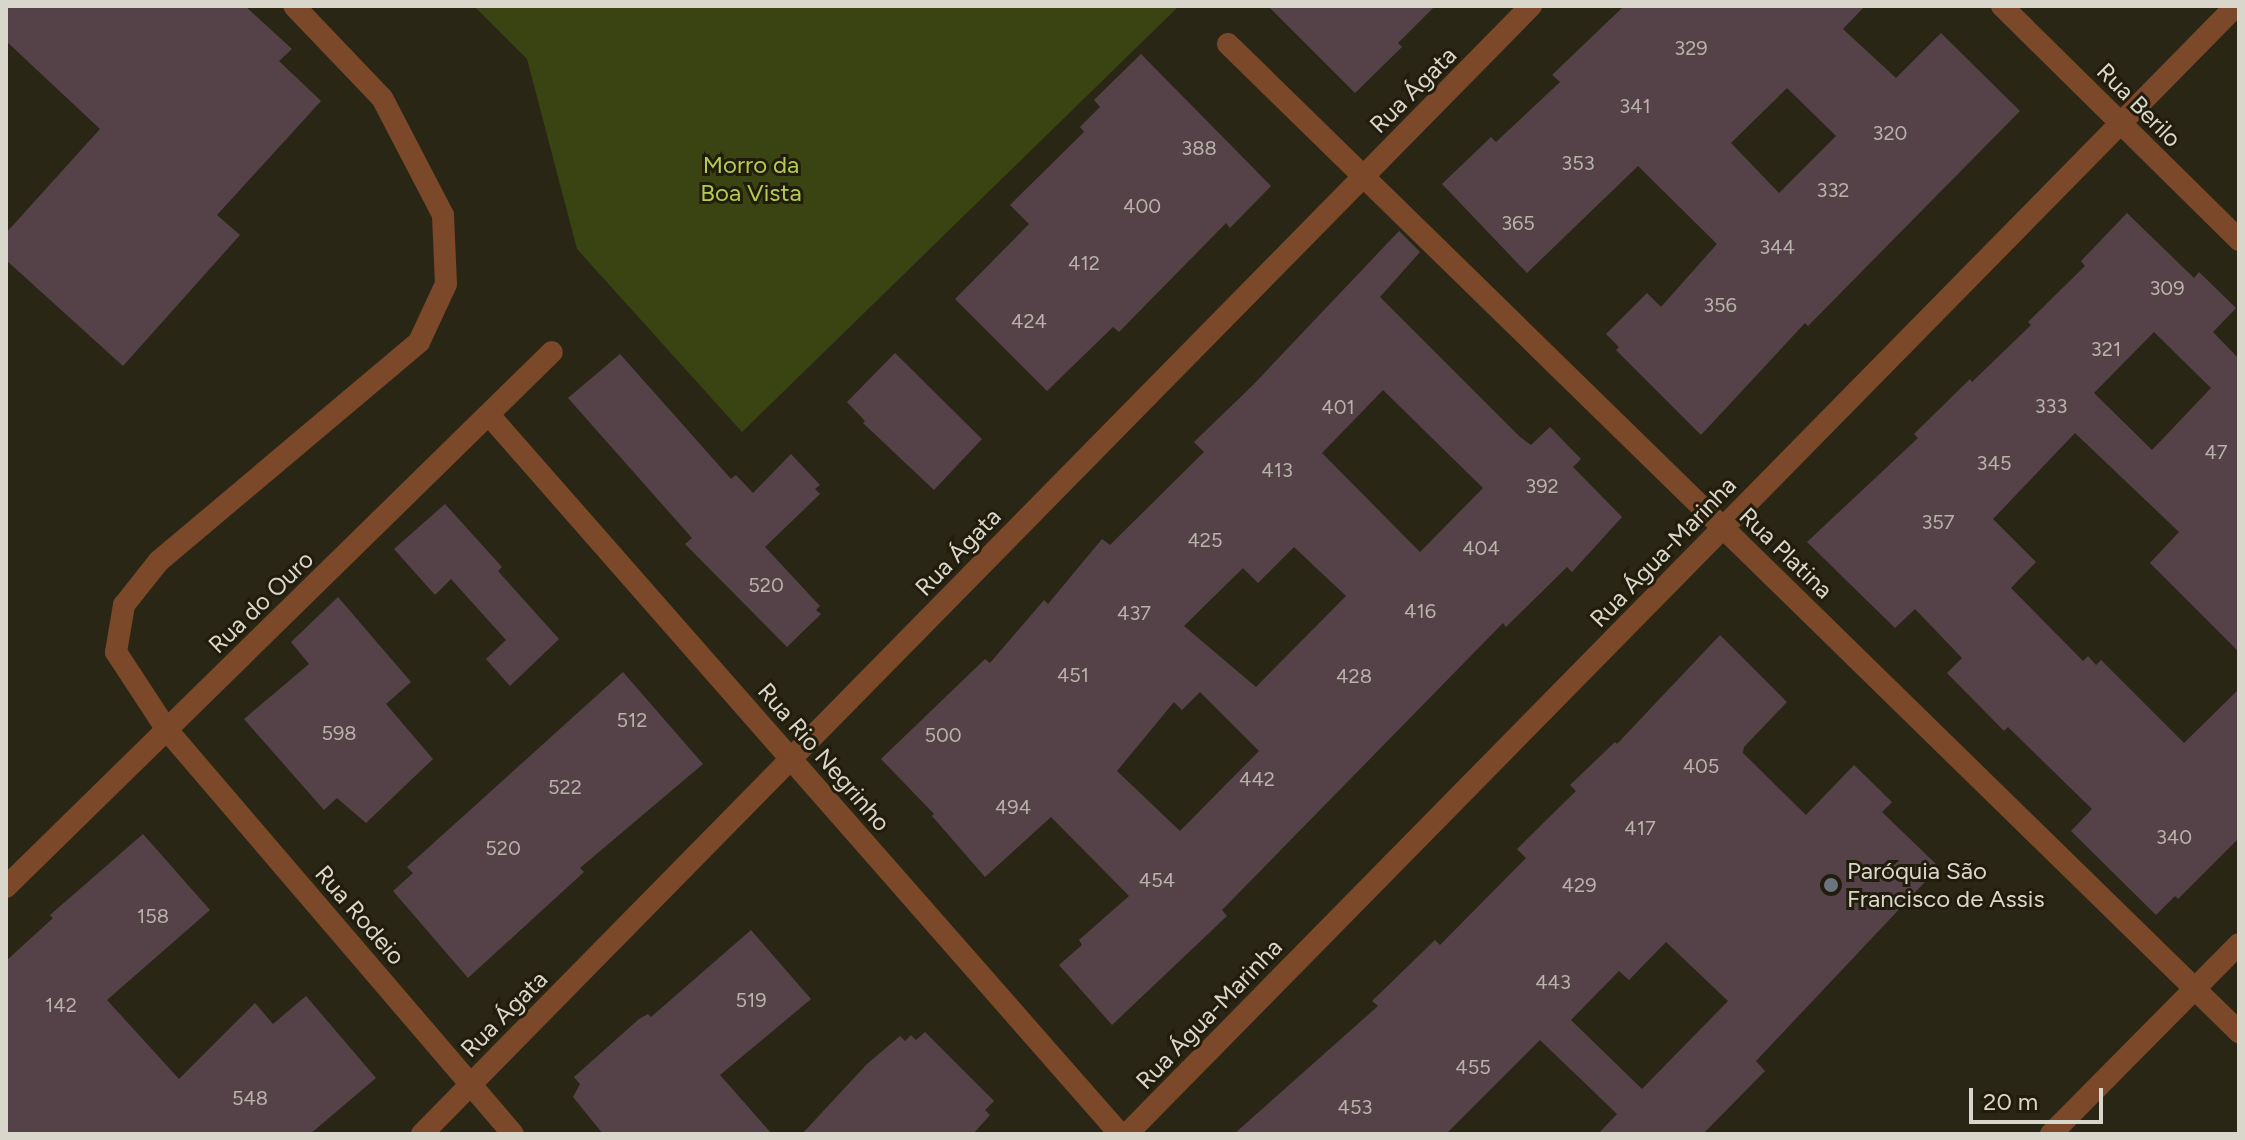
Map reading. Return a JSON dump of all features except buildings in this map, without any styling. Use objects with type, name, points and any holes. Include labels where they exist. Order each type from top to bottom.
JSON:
[{"type":"street","name":"Rua Rodeio","points":[[294,6],[382,98],[443,215],[446,284],[419,342],[159,561],[124,605],[116,652],[167,730],[513,1134]]},
{"type":"street","name":"Rua Ágata","points":[[422,1134],[1531,6]]},
{"type":"street","name":"Rua Berilo","points":[[2002,6],[2239,240]]},
{"type":"street","name":"Rua Água-Marinha","points":[[1127,1134],[2236,6]]},
{"type":"street","name":"Rua Platina","points":[[1228,44],[2239,1032]]},
{"type":"street","name":"Rua do Ouro","points":[[6,887],[552,352]]},
{"type":"street","name":"Rua Rio Negrinho","points":[[489,415],[1120,1134]]},
{"type":"street","points":[[2051,1134],[2239,944]]},
{"type":"green space","name":"Morro da Boa Vista","points":[[474,6],[1179,6],[742,432],[577,249],[527,59]]},
{"type":"place","name":"Paróquia São Francisco de Assis","points":[[1831,885]]}]
